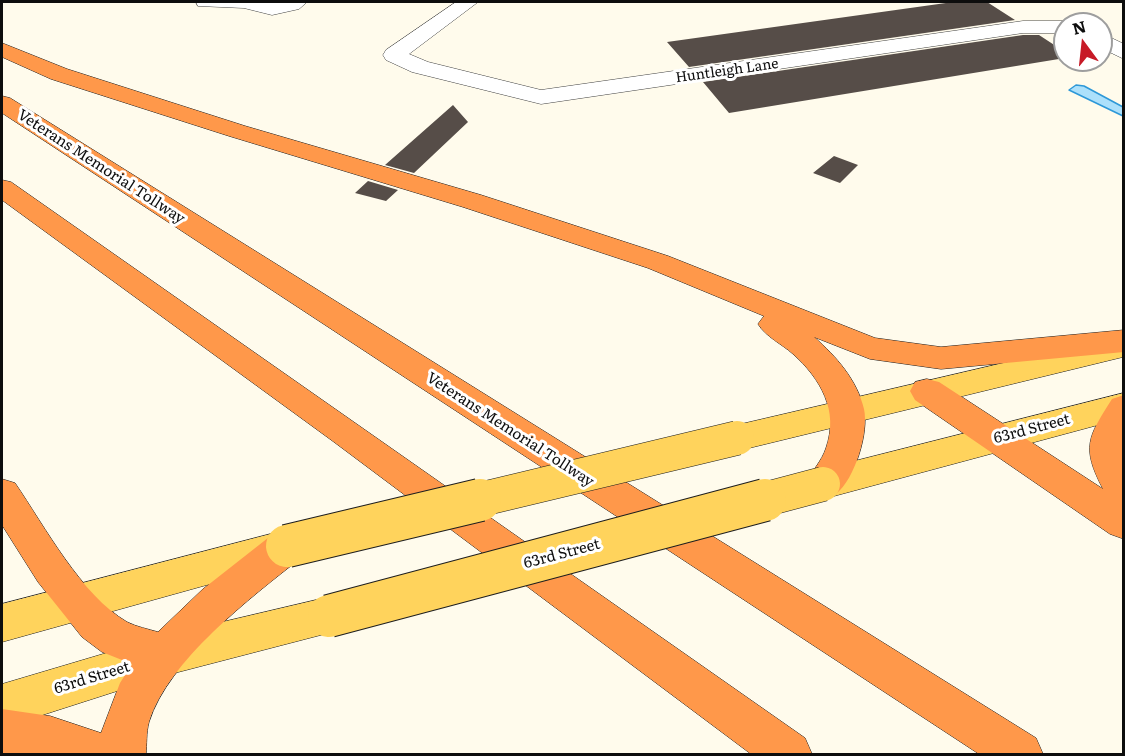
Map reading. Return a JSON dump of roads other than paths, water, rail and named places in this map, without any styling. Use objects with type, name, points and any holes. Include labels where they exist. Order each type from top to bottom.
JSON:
[{"type":"highway","points":[[2,49],[59,74],[237,131],[472,201],[658,262],[870,348],[913,356],[941,358],[1124,341]]},
{"type":"highway","name":"Veterans Memorial Tollway","points":[[2,103],[1020,754]]},
{"type":"highway","points":[[2,188],[356,440],[789,754]]},
{"type":"highway","points":[[717,287],[806,346],[821,361],[843,395],[848,411],[844,448],[823,484]]},
{"type":"highway","points":[[927,391],[1124,523]]},
{"type":"highway","points":[[1124,406],[1107,436],[1107,455],[1116,481],[1124,491]]},
{"type":"highway","points":[[2,494],[58,577],[98,625],[126,643],[167,655]]},
{"type":"highway","points":[[123,754],[125,724],[142,686],[167,655],[235,586],[287,546]]},
{"type":"highway","points":[[2,732],[50,740],[95,754]]},
{"type":"main road","points":[[2,623],[287,546],[927,391],[1124,346]]},
{"type":"main road","name":"63rd Street","points":[[2,706],[167,655],[329,616],[994,438],[1124,406]]},
{"type":"street","points":[[205,2],[247,2],[266,8],[284,7],[297,2]]},
{"type":"street","name":"Huntleigh Lane","points":[[468,2],[394,55],[420,67],[541,97],[1023,27],[1053,27]]},
{"type":"water","points":[[1076,85],[1084,86],[1123,107],[1123,116],[1069,90]]}]
